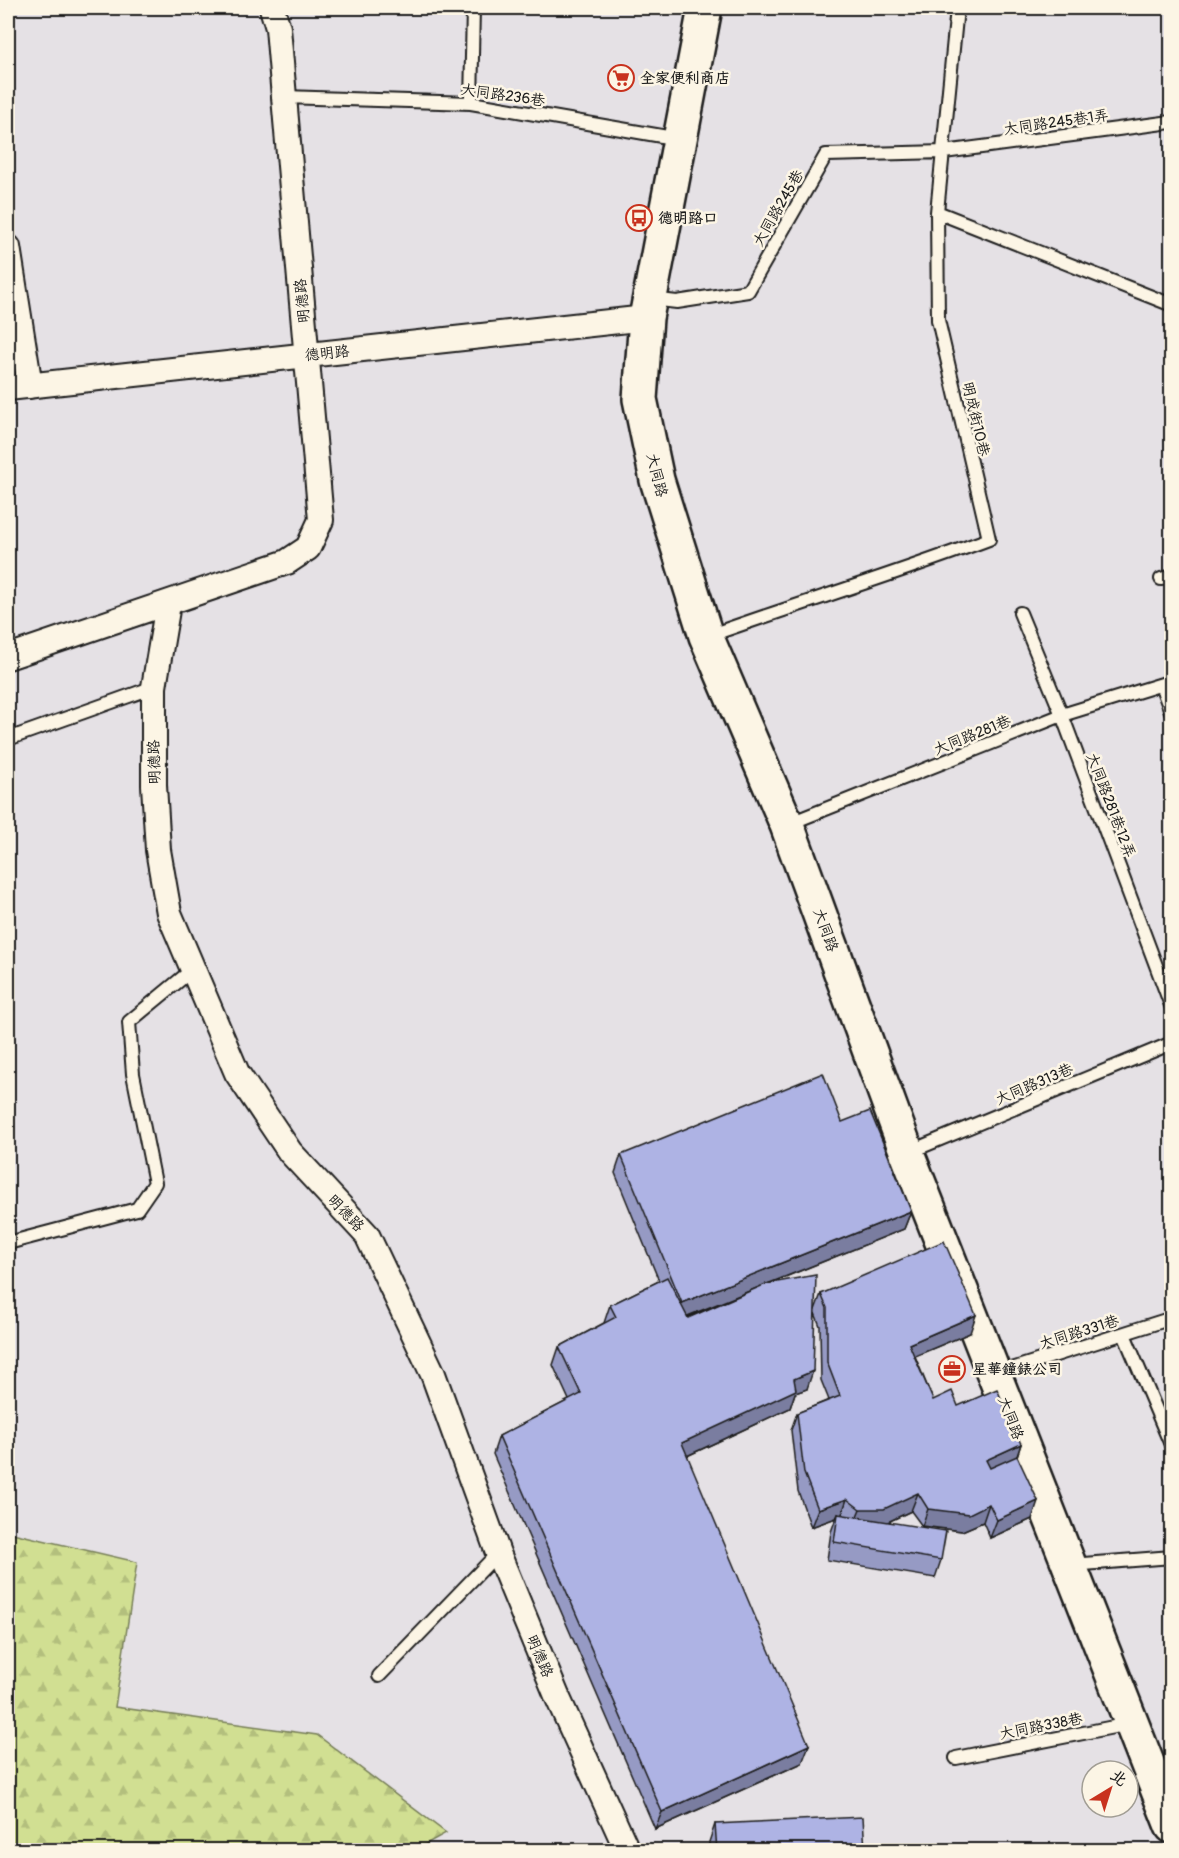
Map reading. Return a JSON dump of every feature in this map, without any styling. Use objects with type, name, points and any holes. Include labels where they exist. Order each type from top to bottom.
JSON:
[{"type":"street","name":"明德路","points":[[8,657],[287,562],[308,548],[321,520],[285,97],[278,27],[272,8]]},
{"type":"street","name":"大同路","points":[[705,8],[648,309],[640,399],[657,480],[706,636],[787,825],[908,1153],[1172,1826]]},
{"type":"street","points":[[8,247],[19,387]]},
{"type":"street","name":"德明路","points":[[19,387],[306,355],[648,309]]},
{"type":"street","name":"明德路","points":[[168,604],[154,687],[154,785],[158,850],[169,913],[237,1073],[290,1152],[367,1234],[433,1374],[498,1553],[557,1696],[627,1851]]},
{"type":"lane","points":[[471,103],[473,8]]},
{"type":"lane","name":"明成街10巷","points":[[706,636],[891,576],[988,539],[938,320],[937,212],[957,8]]},
{"type":"lane","name":"大同路236巷","points":[[285,97],[471,103],[680,139]]},
{"type":"lane","name":"大同路245巷1弄","points":[[944,152],[1171,122]]},
{"type":"lane","name":"大同路245巷","points":[[648,309],[748,291],[826,155],[944,152]]},
{"type":"lane","points":[[937,212],[1172,305]]},
{"type":"lane","name":"大同路281巷12弄","points":[[1020,613],[1062,715],[1172,1008]]},
{"type":"lane","points":[[1166,683],[1172,714]]},
{"type":"lane","name":"大同路281巷","points":[[787,825],[1062,715],[1166,683]]},
{"type":"lane","points":[[8,739],[154,687]]},
{"type":"lane","points":[[8,1243],[137,1209],[155,1183],[133,1074],[129,1022],[192,970]]},
{"type":"lane","name":"大同路313巷","points":[[908,1153],[1172,1043]]},
{"type":"lane","name":"大同路331巷","points":[[995,1374],[1172,1318]]},
{"type":"lane","points":[[1124,1334],[1172,1447]]},
{"type":"lane","points":[[379,1676],[498,1553]]},
{"type":"lane","points":[[1068,1565],[1172,1557]]},
{"type":"lane","name":"大同路338巷","points":[[956,1758],[1131,1724]]},
{"type":"green space","points":[[8,1532],[137,1562],[115,1707],[317,1735],[446,1833],[415,1850],[8,1850]]},
{"type":"building","points":[[823,1073],[842,1122],[870,1111],[911,1211],[682,1303],[621,1155]]},
{"type":"building","points":[[944,1241],[976,1315],[909,1344],[933,1400],[952,1391],[958,1406],[997,1389],[1021,1444],[986,1460],[990,1468],[1017,1456],[1038,1501],[997,1520],[989,1504],[969,1514],[928,1509],[918,1493],[884,1509],[860,1509],[847,1499],[818,1509],[804,1473],[797,1413],[840,1396],[827,1362],[827,1308],[821,1294]]},
{"type":"building","points":[[816,1275],[813,1371],[794,1379],[796,1390],[682,1443],[809,1745],[662,1812],[499,1436],[581,1394],[559,1347],[616,1317],[610,1305],[667,1277],[688,1318],[766,1284]]},
{"type":"building","points":[[838,1514],[946,1531],[941,1560],[834,1542]]},
{"type":"building","points":[[863,1817],[865,1851],[717,1851],[715,1824]]},
{"type":"place","name":"全家便利商店","points":[[621,78]]},
{"type":"place","name":"德明路口","points":[[639,218]]},
{"type":"place","name":"星華鐘錶公司","points":[[952,1369]]}]
